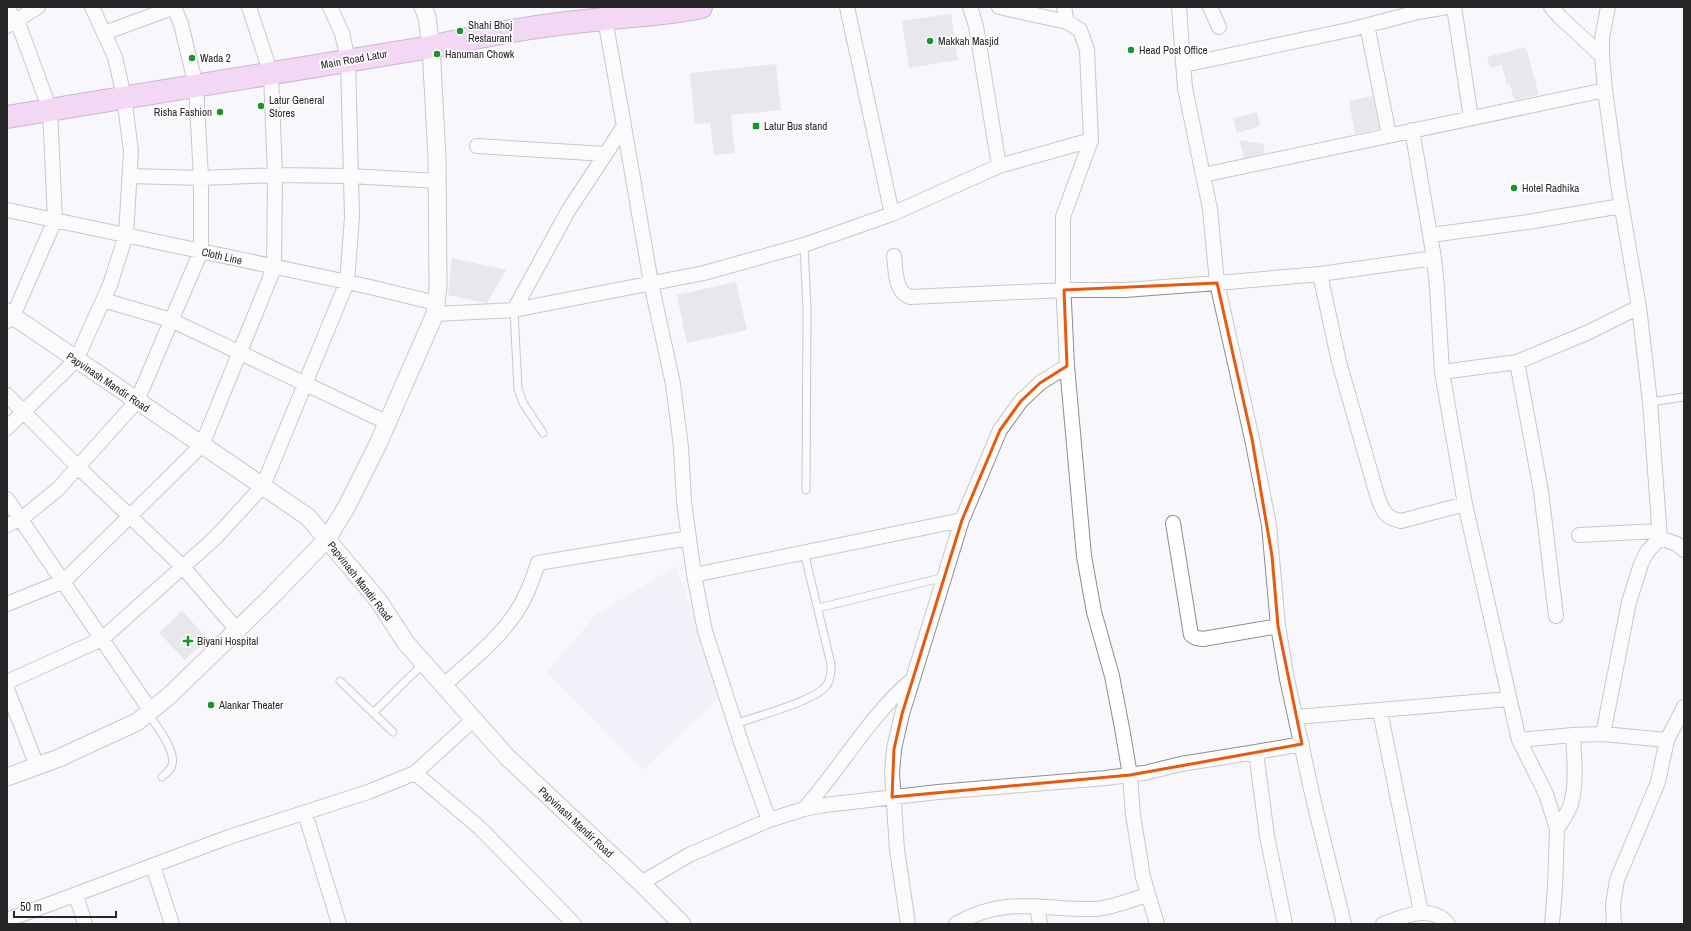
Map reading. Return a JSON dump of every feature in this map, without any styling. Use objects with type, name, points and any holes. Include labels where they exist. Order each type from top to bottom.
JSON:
[{"type":"main road","name":"Main Road Latur","points":[[7,117],[271,74],[431,46],[492,33],[605,19],[639,12],[701,7]]},
{"type":"street","points":[[12,23],[38,7]]},
{"type":"street","points":[[7,428],[76,360],[110,285],[126,235],[131,151],[124,97],[115,57],[92,7]]},
{"type":"street","points":[[7,525],[21,519],[58,489],[137,401],[201,251],[201,178],[196,86],[181,24],[174,7],[104,33]]},
{"type":"street","points":[[7,604],[64,580],[202,445],[274,268],[275,175],[271,74],[250,7]]},
{"type":"street","points":[[7,682],[102,639],[215,538],[263,486],[348,282],[352,217],[348,60],[342,34],[330,7]]},
{"type":"street","points":[[7,777],[59,758],[137,722],[169,696],[327,539],[347,506],[388,423],[436,308],[438,286],[437,181],[431,46],[427,17],[423,7]]},
{"type":"street","points":[[848,7],[892,214]]},
{"type":"street","points":[[970,7],[976,26],[999,166]]},
{"type":"street","points":[[999,7],[1067,22],[1080,30],[1087,50],[1091,140],[1063,216],[1067,366],[1084,556],[1094,612],[1113,683],[1130,775],[1133,814],[1147,895],[1157,924]]},
{"type":"street","points":[[1064,7],[1067,22]]},
{"type":"street","points":[[1178,7],[1185,88],[1210,208],[1217,283],[1252,439],[1269,525],[1278,626],[1287,679],[1313,798],[1344,924]]},
{"type":"street","points":[[1210,7],[1219,26]]},
{"type":"street","points":[[1184,65],[1367,25],[1441,7]]},
{"type":"street","points":[[1454,7],[1471,118]]},
{"type":"street","points":[[1551,7],[1560,18],[1602,56]]},
{"type":"street","points":[[1603,734],[1634,588],[1641,564],[1647,552],[1660,534],[1650,402],[1639,307],[1605,90],[1602,38],[1608,7]]},
{"type":"street","points":[[7,10],[50,110],[55,220],[9,316]]},
{"type":"street","points":[[605,19],[651,283],[673,384],[681,447],[684,502],[694,575],[705,631],[735,724],[769,820]]},
{"type":"street","points":[[1367,25],[1389,135]]},
{"type":"street","points":[[1203,175],[1605,90]]},
{"type":"street","points":[[514,310],[568,211],[624,126]]},
{"type":"street","points":[[1412,130],[1434,258],[1442,372],[1465,504],[1519,740],[1546,794],[1554,816],[1556,829],[1555,888],[1552,924]]},
{"type":"street","name":"Cloth Line","points":[[7,210],[274,268],[348,282],[436,308],[514,310],[704,273],[804,245],[892,214],[999,166],[1091,140]]},
{"type":"street","points":[[477,146],[606,154]]},
{"type":"street","points":[[130,176],[201,178],[275,175],[350,176],[437,181]]},
{"type":"street","points":[[1431,235],[1528,222],[1622,206]]},
{"type":"street","points":[[894,256],[899,289],[904,295],[910,297],[1064,290],[1125,290],[1320,274],[1434,258]]},
{"type":"street","points":[[1320,274],[1339,362],[1377,495],[1383,510],[1391,519],[1401,521],[1465,504]]},
{"type":"street","points":[[103,300],[171,320],[239,353],[307,383],[388,423]]},
{"type":"street","points":[[1442,372],[1517,362],[1589,332],[1639,307]]},
{"type":"street","name":"Papvinash Mandir Road","points":[[9,316],[308,517],[378,600],[406,643],[507,757],[641,883],[682,924]]},
{"type":"street","points":[[1517,362],[1541,491],[1556,616]]},
{"type":"street","points":[[908,924],[897,850],[892,797],[894,749],[902,714],[962,520],[1000,430],[1021,401],[1040,382],[1067,366]]},
{"type":"street","points":[[7,395],[78,467],[183,567],[237,630]]},
{"type":"street","points":[[7,498],[64,580],[149,712]]},
{"type":"street","points":[[694,575],[962,520]]},
{"type":"street","points":[[1173,523],[1191,635],[1196,638],[1203,639],[1278,626]]},
{"type":"street","points":[[1579,535],[1660,534],[1684,550]]},
{"type":"street","points":[[444,685],[497,636],[515,614],[528,591],[538,563],[689,538]]},
{"type":"street","points":[[804,809],[824,787],[882,710],[899,691],[912,680]]},
{"type":"street","points":[[7,689],[37,766]]},
{"type":"street","points":[[1296,718],[1380,711],[1447,703],[1509,699]]},
{"type":"street","points":[[1614,924],[1613,904],[1617,880],[1658,782],[1667,740],[1684,707]]},
{"type":"street","points":[[1380,711],[1421,912]]},
{"type":"street","points":[[7,920],[229,837],[368,792],[415,773],[474,719]]},
{"type":"street","points":[[1519,740],[1603,734],[1667,740]]},
{"type":"street","points":[[1556,829],[1566,815],[1571,804],[1574,786],[1573,735]]},
{"type":"street","points":[[641,883],[689,855],[769,820],[804,809],[938,792],[1130,775],[1181,764],[1302,744]]},
{"type":"street","points":[[1256,752],[1267,836],[1285,924]]},
{"type":"street","points":[[415,773],[480,828],[574,924]]},
{"type":"street","points":[[305,813],[339,924]]},
{"type":"street","points":[[154,866],[172,924]]},
{"type":"street","points":[[76,895],[85,924]]},
{"type":"street","points":[[956,924],[984,910],[998,907],[1023,905],[1095,909],[1112,906],[1147,895]]},
{"type":"street","points":[[1037,906],[1040,924]]},
{"type":"street","points":[[1383,924],[1421,912],[1439,916],[1448,924]]},
{"type":"lane","points":[[804,245],[807,309],[806,490]]},
{"type":"lane","points":[[514,310],[518,389],[523,403],[543,433]]},
{"type":"lane","points":[[1650,402],[1684,397]]},
{"type":"lane","points":[[735,724],[793,705],[816,694],[826,686],[832,674],[831,664],[804,552]]},
{"type":"lane","points":[[818,608],[945,576]]},
{"type":"lane","points":[[373,713],[424,663]]},
{"type":"lane","points":[[340,681],[393,732]]},
{"type":"lane","points":[[149,712],[170,749],[172,757],[170,770],[162,777]]},
{"type":"highlighted area","points":[[1217,283],[1252,439],[1272,556],[1278,626],[1302,744],[1130,775],[892,797],[894,749],[902,714],[962,520],[1000,430],[1021,401],[1040,383],[1067,366],[1064,290]]},
{"type":"shaded area","points":[[676,566],[722,695],[643,770],[547,672],[596,615]]},
{"type":"building","name":"Makkah Masjid","points":[[951,14],[958,60],[909,68],[902,21]]},
{"type":"building","points":[[1526,47],[1539,95],[1514,100],[1510,84],[1507,85],[1502,65],[1490,68],[1487,57]]},
{"type":"building","points":[[776,64],[781,110],[731,115],[735,153],[714,155],[710,123],[695,124],[690,73]]},
{"type":"building","points":[[1373,96],[1379,129],[1355,134],[1349,101]]},
{"type":"building","points":[[1257,112],[1260,126],[1237,133],[1233,118]]},
{"type":"building","points":[[1239,140],[1263,144],[1265,153],[1244,158]]},
{"type":"building","points":[[452,258],[506,270],[487,303],[448,295]]},
{"type":"building","points":[[736,282],[747,330],[687,343],[677,295]]},
{"type":"building","points":[[182,611],[208,639],[185,660],[159,633]]},
{"type":"place","name":"Shahi Bhoj Restaurant","points":[[460,31]]},
{"type":"place","name":"Makkah Masjid","points":[[930,41]]},
{"type":"place","name":"Head Post Office","points":[[1131,50]]},
{"type":"place","name":"Hanuman Chowk","points":[[437,54]]},
{"type":"place","name":"Wada 2","points":[[192,58]]},
{"type":"place","name":"Latur General Stores","points":[[261,106]]},
{"type":"place","name":"Risha Fashion","points":[[220,112]]},
{"type":"place","name":"Latur Bus stand","points":[[756,126]]},
{"type":"place","name":"Hotel Radhika","points":[[1514,188]]},
{"type":"place","name":"Biyani Hospital","points":[[188,641]]},
{"type":"place","name":"Alankar Theater","points":[[211,705]]}]
